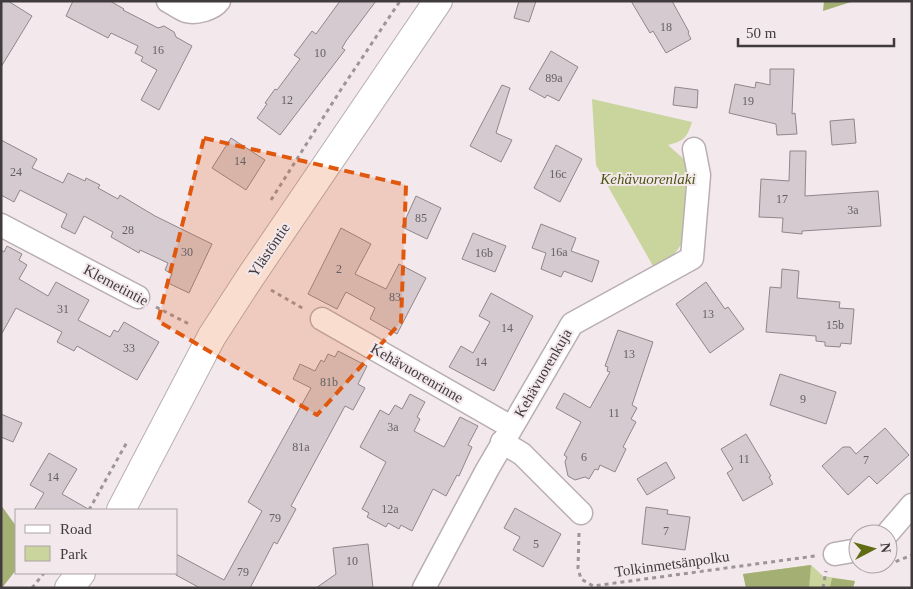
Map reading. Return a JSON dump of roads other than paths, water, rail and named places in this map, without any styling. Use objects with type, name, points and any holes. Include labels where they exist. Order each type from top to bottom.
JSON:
[{"type":"main road","name":"Ylästöntie","points":[[122,509],[212,336],[256,268],[438,1]]},
{"type":"main road","points":[[69,588],[80,574]]},
{"type":"street","points":[[168,1],[187,12],[202,11],[217,4],[219,1]]},
{"type":"street","name":"Kehävuorenkuja","points":[[424,588],[507,435],[572,324],[692,258],[699,175],[694,149]]},
{"type":"street","name":"Klemetintie","points":[[1,225],[138,297]]},
{"type":"street","name":"Kehävuorenrinne","points":[[322,319],[507,435],[522,454],[581,513]]},
{"type":"street","points":[[895,524],[912,504]]},
{"type":"street","points":[[831,562],[848,554]]},
{"type":"park label","name":"Kehävuorenlaki","points":[[648,179]]}]
